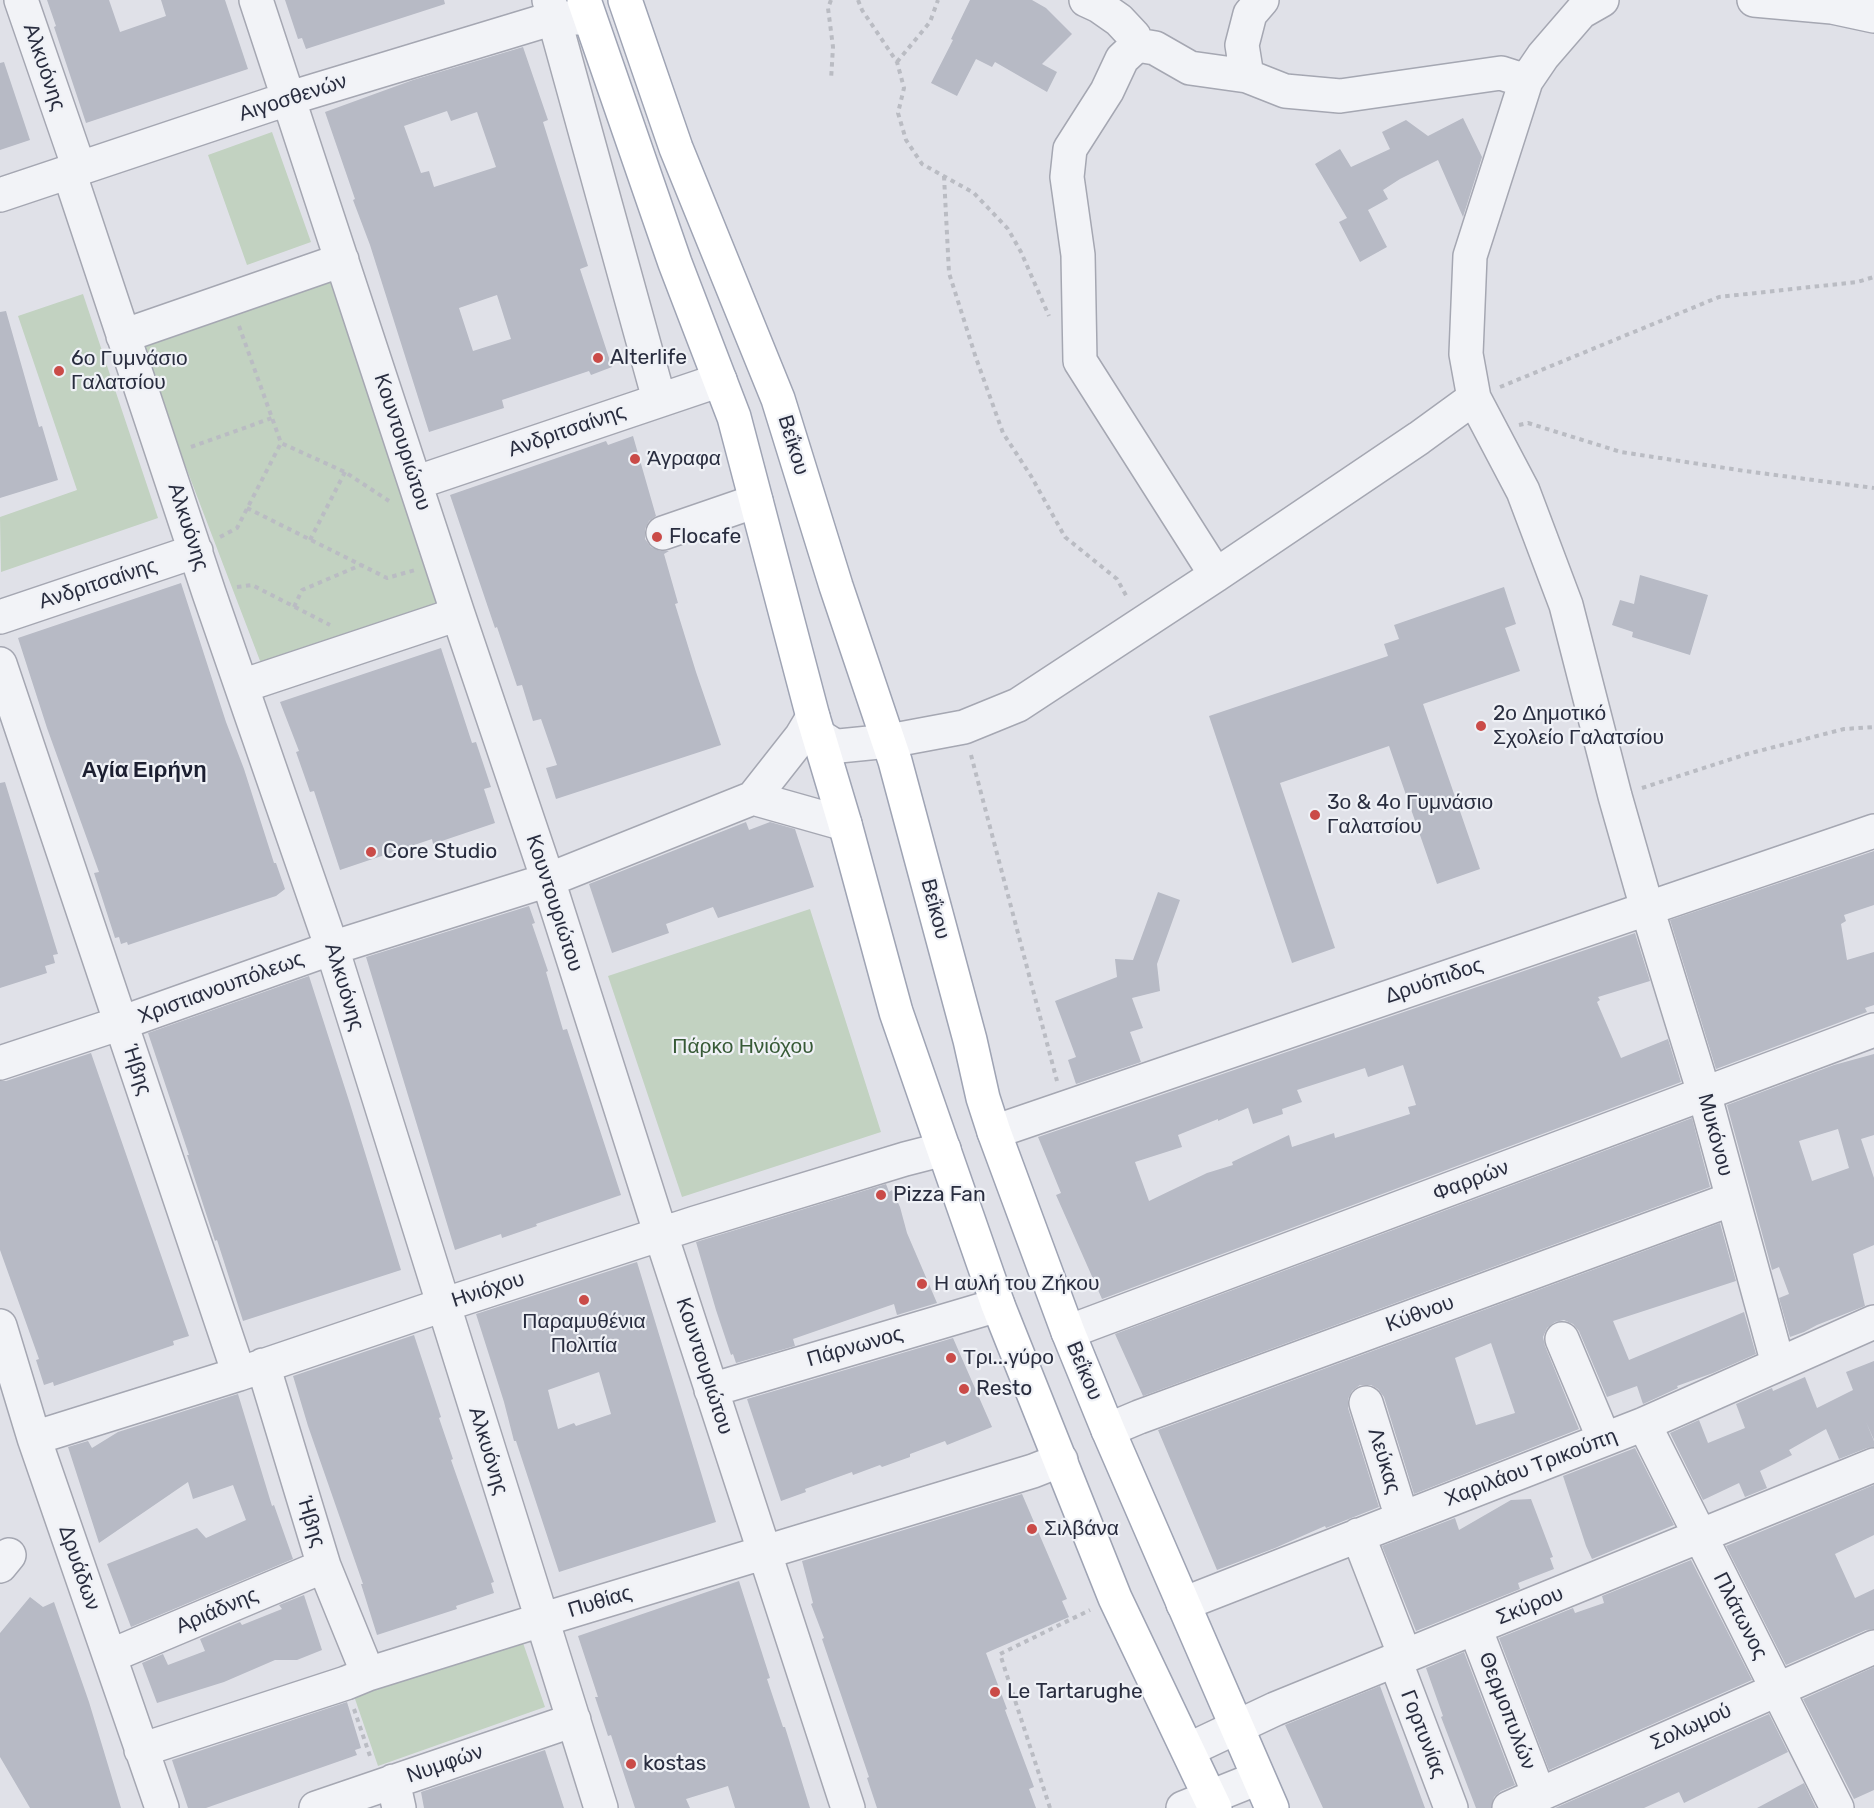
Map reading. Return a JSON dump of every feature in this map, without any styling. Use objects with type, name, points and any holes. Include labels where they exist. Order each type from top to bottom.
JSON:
[{"type":"main road","name":"Βεΐκου","points":[[625,0],[676,148],[778,399],[836,586],[889,741],[970,1040],[983,1098],[994,1132],[1068,1332],[1108,1430],[1272,1808]]},
{"type":"main road","points":[[587,9],[675,263],[734,417],[816,727],[896,1012],[1030,1388],[1115,1598],[1188,1750],[1203,1805]]},
{"type":"street","name":"Αλκυόνης","points":[[21,0],[123,336],[332,948],[601,1808]]},
{"type":"street","name":"Κουντουριώτου","points":[[256,0],[342,260],[404,493],[441,562],[548,880],[848,1808]]},
{"type":"street","points":[[1086,0],[1099,6],[1119,21],[1134,36],[1137,45]]},
{"type":"street","points":[[1247,76],[1242,45],[1250,14],[1262,0]]},
{"type":"street","name":"Μυκόνου","points":[[1602,0],[1581,12],[1543,56],[1526,81],[1470,256],[1466,354],[1474,398],[1523,491],[1566,605],[1615,796],[1704,1093],[1778,1364]]},
{"type":"street","points":[[1754,0],[1832,7],[1874,16]]},
{"type":"street","name":"Αιγοσθενών","points":[[0,195],[552,9],[587,9]]},
{"type":"street","points":[[552,9],[659,399]]},
{"type":"street","points":[[1137,45],[1155,48],[1190,68],[1247,76],[1286,91],[1340,96],[1501,73],[1526,81]]},
{"type":"street","points":[[1137,45],[1122,59],[1107,91],[1070,149],[1067,177],[1078,255],[1080,361],[1216,575]]},
{"type":"street","points":[[123,336],[342,260]]},
{"type":"street","name":"Ανδριτσαίνης","points":[[404,493],[659,399],[720,380]]},
{"type":"street","points":[[816,727],[833,745],[889,741],[964,727],[1018,705],[1216,575],[1419,438],[1474,398]]},
{"type":"street","points":[[663,533],[756,501]]},
{"type":"street","name":"Ανδριτσαίνης","points":[[0,617],[196,551]]},
{"type":"street","points":[[242,686],[458,614]]},
{"type":"street","name":"Ήβης","points":[[0,664],[122,1023],[324,1566],[357,1679]]},
{"type":"street","name":"Χριστιανουπόλεως","points":[[0,1063],[122,1023],[332,948],[548,880],[753,798],[801,737],[816,727]]},
{"type":"street","points":[[753,798],[845,824]]},
{"type":"street","name":"Δρυόπιδος","points":[[994,1132],[1874,831]]},
{"type":"street","name":"Φαρρών","points":[[1068,1332],[1874,1030]]},
{"type":"street","name":"Ηνιόχου","points":[[34,1438],[661,1235],[944,1149]]},
{"type":"street","name":"Κύθνου","points":[[1108,1430],[1732,1199]]},
{"type":"street","name":"Πάρνωνος","points":[[711,1389],[999,1305]]},
{"type":"street","name":"Χαριλάου Τρικούπη","points":[[1183,1604],[1644,1424],[1874,1322]]},
{"type":"street","name":"Δρυάδων","points":[[0,1326],[34,1438],[162,1808]]},
{"type":"street","points":[[1562,1340],[1604,1439]]},
{"type":"street","name":"Λεύκας","points":[[1366,1403],[1402,1518]]},
{"type":"street","name":"Πλάτωνος","points":[[1644,1424],[1837,1808]]},
{"type":"street","name":"Πυθίας","points":[[141,1750],[542,1620],[1033,1471],[1061,1460]]},
{"type":"street","name":"Σκύρου","points":[[1188,1750],[1275,1709],[1874,1465]]},
{"type":"street","name":"Γορτυνίας","points":[[1358,1535],[1451,1808]]},
{"type":"street","name":"Αριάδνης","points":[[110,1656],[324,1566]]},
{"type":"street","name":"Θερμοπυλών","points":[[1475,1628],[1539,1795]]},
{"type":"street","name":"Σολωμού","points":[[1509,1808],[1874,1647]]},
{"type":"street","name":"Νυμφών","points":[[316,1808],[391,1792],[574,1720]]},
{"type":"street","points":[[1203,1805],[1258,1778]]},
{"type":"path","points":[[831,0],[828,8],[833,48],[831,80]]},
{"type":"path","points":[[858,0],[862,10],[897,62],[904,88],[898,113],[906,140],[922,164],[975,193],[1008,229],[1054,324]]},
{"type":"path","points":[[897,62],[930,22],[939,0]]},
{"type":"path","points":[[944,176],[949,273],[1003,433],[1031,476],[1065,537],[1117,579],[1143,624]]},
{"type":"path","points":[[1474,398],[1719,297],[1857,282],[1874,277]]},
{"type":"path","points":[[230,299],[281,442],[345,472],[404,493]]},
{"type":"path","points":[[164,456],[272,418]]},
{"type":"path","points":[[1491,429],[1528,423],[1621,452],[1874,488]]},
{"type":"path","points":[[196,551],[237,528],[281,442]]},
{"type":"path","points":[[310,540],[345,472]]},
{"type":"path","points":[[247,508],[387,578],[441,562]]},
{"type":"path","points":[[294,606],[303,590],[361,565]]},
{"type":"path","points":[[209,593],[252,585],[339,629],[349,650]]},
{"type":"path","points":[[964,727],[1064,1108]]},
{"type":"path","points":[[1615,796],[1748,754],[1844,729],[1874,727]]},
{"type":"path","points":[[1050,1808],[1000,1654],[1093,1608]]},
{"type":"path","points":[[357,1679],[391,1792]]},
{"type":"green space","points":[[272,132],[311,242],[247,265],[208,155]]},
{"type":"green space","points":[[329,275],[446,605],[262,666],[138,342]]},
{"type":"green space","points":[[83,294],[158,518],[1,572],[0,517],[77,490],[18,316]]},
{"type":"green space","name":"Πάρκο Ηνιόχου","points":[[810,909],[881,1132],[682,1197],[608,976]]},
{"type":"green space","points":[[521,1637],[545,1707],[378,1766],[354,1696]]},
{"type":"building","points":[[47,0],[109,0],[120,32],[166,16],[161,0],[225,0],[248,69],[86,123]]},
{"type":"building","points":[[285,0],[444,0],[445,4],[306,49],[302,38],[298,39]]},
{"type":"building","points":[[970,0],[1032,0],[1046,8],[1072,34],[1042,64],[1057,72],[1047,92],[995,62],[992,67],[976,59],[957,96],[931,83]]},
{"type":"building","points":[[523,47],[548,120],[543,122],[588,266],[580,269],[612,367],[591,375],[589,371],[502,400],[504,408],[429,432],[325,112],[413,80]],"holes":[[[447,111],[451,121],[477,112],[496,167],[434,187],[429,171],[421,173],[404,126]],[[497,295],[511,339],[473,351],[459,308]]]},
{"type":"building","points":[[4,62],[30,140],[0,150],[0,63]]},
{"type":"building","points":[[1463,118],[1482,157],[1463,217],[1438,160],[1383,190],[1388,199],[1368,210],[1387,247],[1360,262],[1339,222],[1347,218],[1315,164],[1340,149],[1351,167],[1390,149],[1382,132],[1406,120],[1428,136]]},
{"type":"building","points":[[6,311],[39,427],[42,426],[58,480],[0,498],[0,312]]},
{"type":"building","points":[[633,436],[656,516],[649,521],[645,529],[645,539],[651,547],[660,551],[669,551],[664,554],[678,603],[675,604],[721,745],[556,799],[546,768],[557,765],[541,719],[533,721],[522,685],[517,686],[450,495],[606,441],[608,445]]},
{"type":"building","points":[[1640,575],[1708,595],[1690,655],[1632,637],[1633,632],[1612,625],[1620,600],[1634,604]]},
{"type":"building","points":[[181,583],[226,722],[285,889],[276,896],[128,945],[127,942],[121,944],[119,937],[115,938],[94,873],[99,872],[47,728],[18,638]]},
{"type":"building","points":[[1504,587],[1516,624],[1505,628],[1520,671],[1423,704],[1480,869],[1437,884],[1389,746],[1280,783],[1335,948],[1292,963],[1209,716],[1388,656],[1384,644],[1399,639],[1394,625]]},
{"type":"building","points":[[441,648],[472,743],[476,742],[491,787],[484,789],[495,823],[433,844],[432,839],[340,870],[314,791],[310,792],[296,752],[299,751],[280,702]]},
{"type":"building","points":[[5,782],[58,954],[53,955],[55,963],[45,966],[47,973],[0,988],[0,783]]},
{"type":"building","points":[[746,822],[749,830],[770,822],[795,829],[814,887],[718,918],[713,907],[666,924],[669,933],[612,953],[589,884]]},
{"type":"building","points":[[1874,851],[1874,905],[1844,915],[1846,921],[1841,924],[1847,960],[1874,952],[1874,1005],[1865,1008],[1867,1012],[1716,1069],[1670,920]]},
{"type":"building","points":[[1158,892],[1180,900],[1157,964],[1160,991],[1132,998],[1143,1028],[1130,1032],[1141,1062],[1076,1084],[1068,1060],[1076,1057],[1055,1001],[1117,977],[1115,959],[1133,960]]},
{"type":"building","points":[[529,906],[535,923],[532,924],[548,971],[546,972],[563,1030],[567,1029],[621,1195],[502,1238],[501,1234],[455,1250],[366,957]]},
{"type":"building","points":[[1635,933],[1650,981],[1598,997],[1600,1000],[1597,1002],[1621,1058],[1668,1039],[1681,1082],[1102,1299],[1056,1195],[1061,1193],[1038,1137]],"holes":[[[1403,1065],[1416,1105],[1408,1107],[1410,1114],[1335,1138],[1334,1133],[1292,1147],[1289,1135],[1232,1162],[1233,1165],[1207,1173],[1149,1201],[1135,1162],[1182,1147],[1178,1135],[1248,1108],[1253,1124],[1283,1114],[1282,1109],[1302,1102],[1297,1090],[1365,1068],[1368,1077]]]},
{"type":"building","points":[[309,976],[401,1270],[243,1321],[148,1033]]},
{"type":"building","points":[[91,1053],[189,1336],[173,1341],[174,1345],[54,1386],[53,1382],[44,1385],[36,1360],[39,1359],[0,1250],[0,1081]]},
{"type":"building","points":[[1874,1054],[1874,1135],[1861,1139],[1874,1178],[1874,1245],[1853,1254],[1865,1306],[1790,1337],[1779,1298],[1789,1294],[1779,1267],[1772,1270],[1727,1105],[1834,1065]],"holes":[[[1838,1129],[1849,1168],[1812,1181],[1799,1141]]]},
{"type":"building","points":[[1692,1118],[1710,1187],[1143,1396],[1115,1334]]},
{"type":"building","points":[[886,1184],[889,1192],[892,1190],[900,1207],[907,1233],[937,1303],[897,1315],[894,1304],[793,1339],[795,1346],[736,1363],[733,1354],[731,1355],[716,1310],[696,1242]]},
{"type":"building","points":[[1720,1223],[1736,1281],[1613,1321],[1629,1360],[1744,1312],[1756,1354],[1677,1386],[1678,1388],[1643,1404],[1637,1386],[1607,1397],[1579,1331],[1573,1324],[1564,1320],[1555,1322],[1547,1328],[1543,1337],[1545,1346],[1579,1429],[1414,1494],[1384,1397],[1378,1389],[1371,1385],[1360,1385],[1352,1391],[1348,1399],[1348,1408],[1379,1507],[1326,1528],[1325,1526],[1217,1570],[1158,1430]],"holes":[[[1491,1343],[1515,1413],[1476,1425],[1455,1358]]]},
{"type":"building","points":[[637,1262],[716,1522],[559,1572],[516,1441],[514,1441],[476,1314]],"holes":[[[599,1372],[611,1414],[576,1426],[574,1423],[558,1429],[548,1390]]]},
{"type":"building","points":[[414,1335],[441,1417],[439,1418],[453,1459],[451,1460],[494,1582],[491,1583],[494,1593],[456,1606],[457,1609],[377,1635],[361,1584],[363,1584],[293,1376]]},
{"type":"building","points":[[953,1338],[992,1427],[947,1445],[945,1441],[882,1467],[880,1465],[853,1475],[852,1472],[805,1489],[806,1492],[781,1501],[747,1399]]},
{"type":"building","points":[[1874,1361],[1874,1440],[1866,1422],[1874,1441],[1874,1447],[1839,1459],[1826,1429],[1789,1450],[1792,1455],[1760,1471],[1767,1488],[1745,1497],[1739,1483],[1703,1500],[1670,1433],[1699,1420],[1708,1443],[1745,1428],[1736,1404],[1805,1377],[1817,1408],[1853,1390],[1846,1372]]},
{"type":"building","points":[[238,1394],[272,1506],[274,1505],[293,1559],[131,1627],[107,1564],[197,1528],[206,1538],[246,1520],[233,1485],[193,1499],[188,1482],[99,1543],[68,1447],[88,1441],[92,1448],[118,1432]]},
{"type":"building","points":[[1635,1448],[1674,1525],[1592,1559],[1563,1476]]},
{"type":"building","points":[[1874,1485],[1874,1535],[1835,1554],[1855,1598],[1874,1589],[1874,1629],[1866,1630],[1786,1665],[1726,1546]]},
{"type":"building","points":[[1022,1494],[1067,1599],[1062,1601],[1069,1617],[986,1653],[1034,1787],[1029,1789],[1036,1808],[877,1808],[867,1778],[869,1777],[811,1604],[813,1603],[802,1561]]},
{"type":"building","points":[[1531,1499],[1553,1557],[1550,1558],[1554,1569],[1518,1583],[1520,1589],[1416,1631],[1382,1546],[1455,1518],[1459,1530],[1511,1500]]},
{"type":"building","points":[[1691,1560],[1752,1680],[1549,1770],[1499,1638],[1573,1608],[1575,1613],[1604,1603],[1602,1596]]},
{"type":"building","points":[[739,1581],[770,1678],[767,1679],[783,1727],[785,1727],[810,1808],[735,1808],[728,1786],[686,1799],[690,1808],[635,1808],[611,1735],[608,1736],[595,1697],[598,1697],[578,1636]]},
{"type":"building","points":[[304,1595],[322,1650],[297,1660],[275,1660],[224,1682],[157,1703],[142,1663],[163,1654],[168,1665],[205,1651],[200,1639],[240,1622],[242,1625],[282,1609],[279,1605]]},
{"type":"building","points":[[30,1597],[43,1607],[54,1602],[89,1702],[121,1808],[30,1808],[0,1757],[0,1633]]},
{"type":"building","points":[[1464,1652],[1515,1785],[1494,1797],[1491,1808],[1476,1808],[1441,1717],[1443,1716],[1426,1668]]},
{"type":"building","points":[[1874,1667],[1874,1790],[1854,1799],[1803,1699]]},
{"type":"building","points":[[1380,1686],[1425,1808],[1323,1808],[1285,1725]]},
{"type":"building","points":[[347,1702],[361,1748],[355,1750],[357,1755],[206,1808],[188,1808],[172,1760]]},
{"type":"building","points":[[1769,1714],[1788,1752],[1684,1803],[1679,1792],[1644,1808],[1555,1808]]},
{"type":"building","points":[[545,1750],[564,1808],[424,1808],[421,1792]]},
{"type":"building","points":[[1804,1783],[1816,1808],[1757,1808]]},
{"type":"place","name":"Alterlife","points":[[598,358]]},
{"type":"place","name":"6ο Γυμνάσιο Γαλατσίου","points":[[59,371]]},
{"type":"place","name":"Άγραφα","points":[[635,459]]},
{"type":"place","name":"Flocafe","points":[[657,537]]},
{"type":"place","name":"2ο Δημοτικό Σχολείο Γαλατσίου","points":[[1481,726]]},
{"type":"place","name":"3ο & 4ο Γυμνάσιο Γαλατσίου","points":[[1315,815]]},
{"type":"place","name":"Core Studio","points":[[371,852]]},
{"type":"place","name":"Pizza Fan","points":[[881,1195]]},
{"type":"place","name":"Η αυλή του Ζήκου","points":[[922,1284]]},
{"type":"place","name":"Παραμυθένια Πολιτία","points":[[584,1300]]},
{"type":"place","name":"Τρι...γύρο","points":[[951,1358]]},
{"type":"place","name":"Resto","points":[[964,1389]]},
{"type":"place","name":"Σιλβάνα","points":[[1032,1529]]},
{"type":"place","name":"Le Tartarughe","points":[[995,1692]]},
{"type":"place","name":"kostas","points":[[631,1764]]},
{"type":"district","name":"Αγία Ειρήνη","points":[[144,771]]}]
